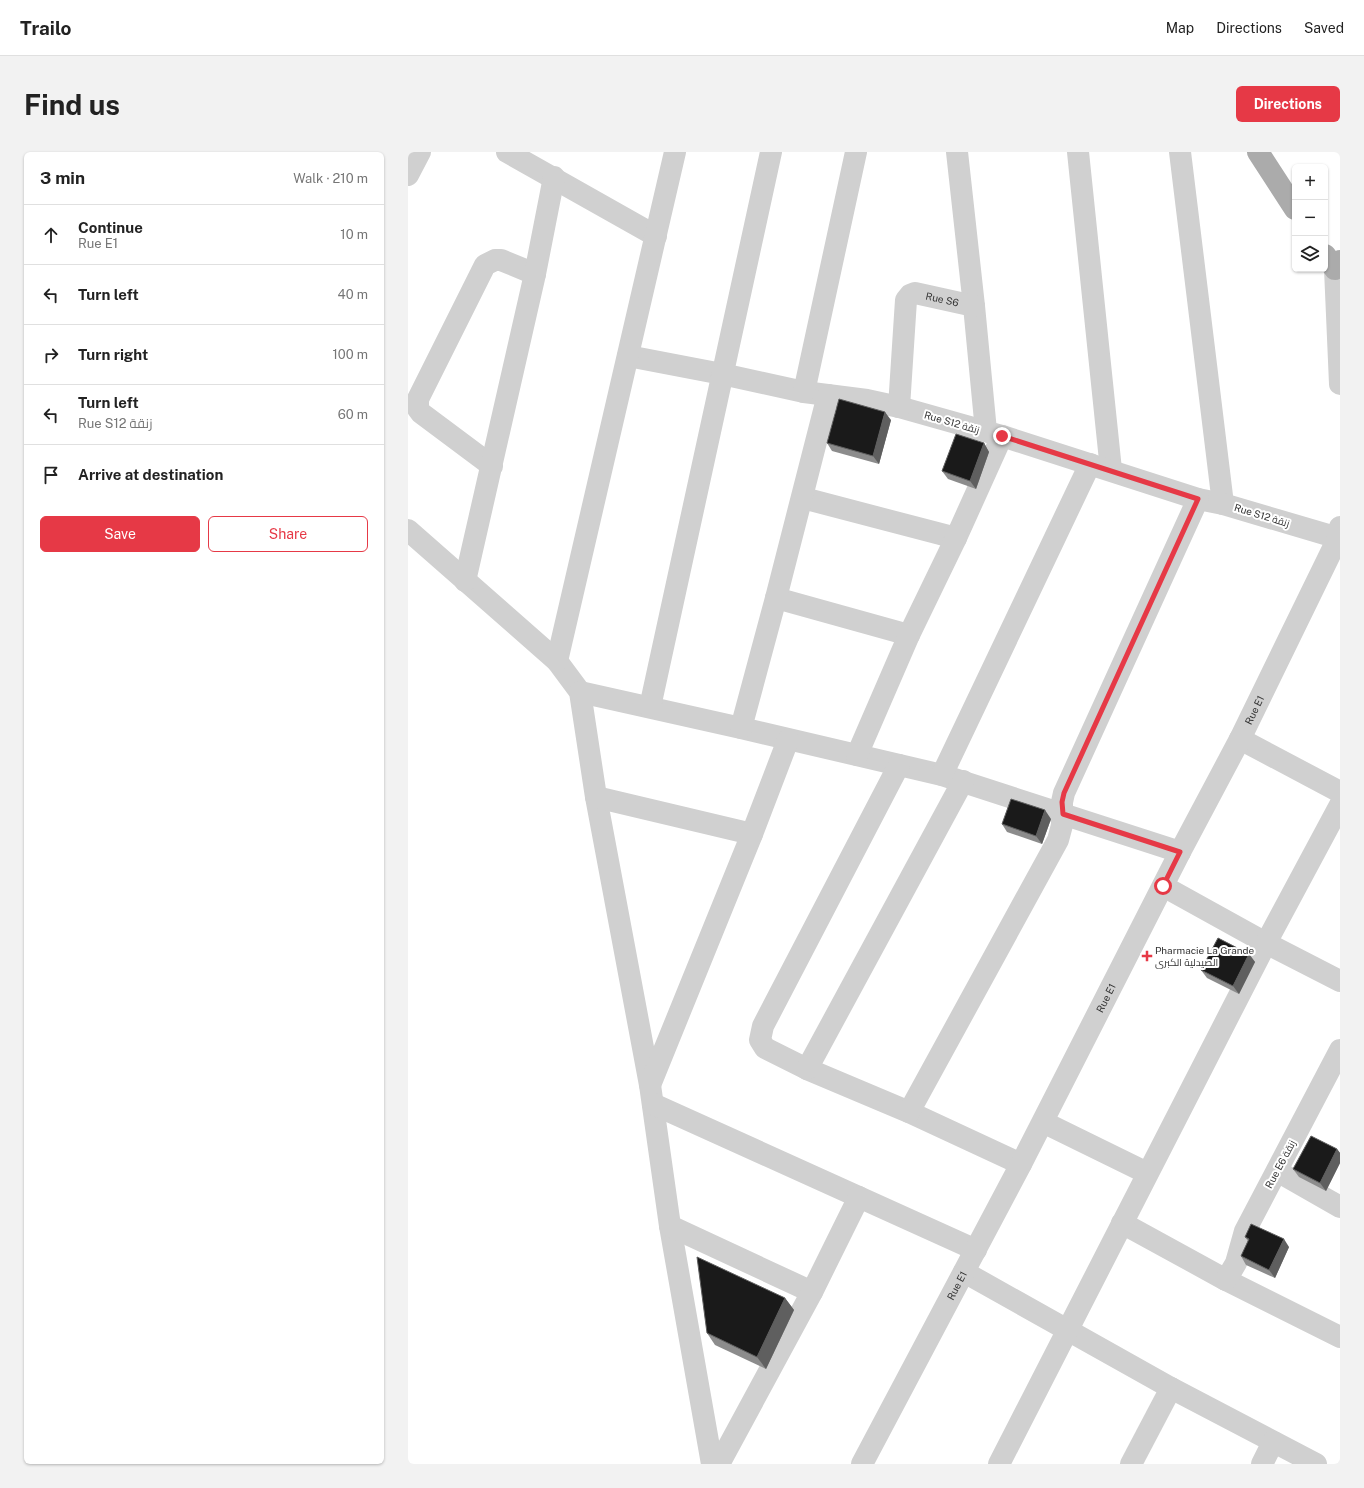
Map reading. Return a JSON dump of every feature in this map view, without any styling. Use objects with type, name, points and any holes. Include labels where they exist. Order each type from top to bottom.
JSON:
[{"type":"main road","points":[[1258,152],[1292,204]]},
{"type":"street","points":[[408,175],[420,152]]},
{"type":"street","points":[[507,152],[554,177],[656,236]]},
{"type":"street","points":[[557,661],[675,152]]},
{"type":"street","points":[[650,707],[771,152]]},
{"type":"street","points":[[804,392],[856,152]]},
{"type":"street","points":[[857,755],[909,635],[956,538],[994,434],[974,306],[957,152]]},
{"type":"street","points":[[1078,152],[1111,470]]},
{"type":"street","points":[[1180,152],[1223,504]]},
{"type":"street","points":[[465,581],[535,274],[554,177]]},
{"type":"street","points":[[492,466],[421,414],[418,410],[418,399],[485,265],[495,260],[501,260],[535,274]]},
{"type":"street","points":[[1333,262],[1340,384]]},
{"type":"street","name":"Rue S6","points":[[900,406],[906,300],[910,295],[915,293],[974,306]]},
{"type":"street","name":"Rue S12 زنقة","points":[[628,356],[722,374],[804,392],[900,406],[1111,470],[1198,499],[1339,533]]},
{"type":"street","points":[[741,728],[803,498],[828,395]]},
{"type":"street","points":[[942,775],[1090,464]]},
{"type":"street","points":[[803,498],[956,538]]},
{"type":"street","points":[[909,1112],[1058,840],[1062,824],[1062,802],[1064,793],[1198,499]]},
{"type":"street","points":[[408,530],[557,661],[580,692],[596,797],[652,1094],[670,1226],[712,1464]]},
{"type":"street","name":"Rue E1","points":[[871,1461],[964,1272],[1043,1122],[1180,852],[1240,739],[1339,533]]},
{"type":"street","points":[[776,598],[909,635]]},
{"type":"street","points":[[580,692],[942,775],[1180,852]]},
{"type":"street","points":[[1240,739],[1340,792]]},
{"type":"street","points":[[652,1094],[788,740]]},
{"type":"street","points":[[899,765],[761,1033],[760,1040],[765,1048],[807,1068],[909,1112],[1021,1164]]},
{"type":"street","points":[[807,1068],[963,781]]},
{"type":"street","points":[[596,797],[752,834]]},
{"type":"street","points":[[998,1464],[1266,943],[1340,805]]},
{"type":"street","points":[[1163,886],[1266,943],[1340,981]]},
{"type":"street","name":"Rue E6 زنقة","points":[[1226,1280],[1236,1263],[1245,1231],[1340,1050]]},
{"type":"street","points":[[652,1094],[859,1197],[976,1250]]},
{"type":"street","points":[[1043,1122],[1147,1173]]},
{"type":"street","points":[[1277,1171],[1340,1207]]},
{"type":"street","points":[[719,1464],[812,1292],[859,1197]]},
{"type":"street","points":[[1122,1223],[1226,1280],[1340,1337]]},
{"type":"street","points":[[670,1226],[812,1292]]},
{"type":"street","points":[[964,1272],[1171,1388],[1316,1464]]},
{"type":"street","points":[[1131,1464],[1171,1388]]},
{"type":"street","points":[[1262,1464],[1273,1442]]},
{"type":"building","points":[[839,399],[885,412],[873,456],[827,443]]},
{"type":"building","points":[[956,434],[984,443],[970,481],[942,471]]},
{"type":"building","points":[[1011,799],[1045,810],[1036,836],[1002,824]]},
{"type":"building","points":[[1218,938],[1249,954],[1233,986],[1201,970]]},
{"type":"building","points":[[1311,1136],[1337,1149],[1320,1183],[1293,1169]]},
{"type":"building","points":[[1251,1224],[1284,1239],[1269,1270],[1241,1256],[1249,1239],[1245,1237]]},
{"type":"building","points":[[697,1257],[785,1298],[757,1357],[707,1333]]},
{"type":"place","name":"Pharmacie La Grande الصيدلية الكبرى","points":[[1147,956]]},
{"type":"route","points":[[1002,436],[1198,499],[1064,793],[1062,802],[1063,814],[1180,852],[1163,886]]}]
